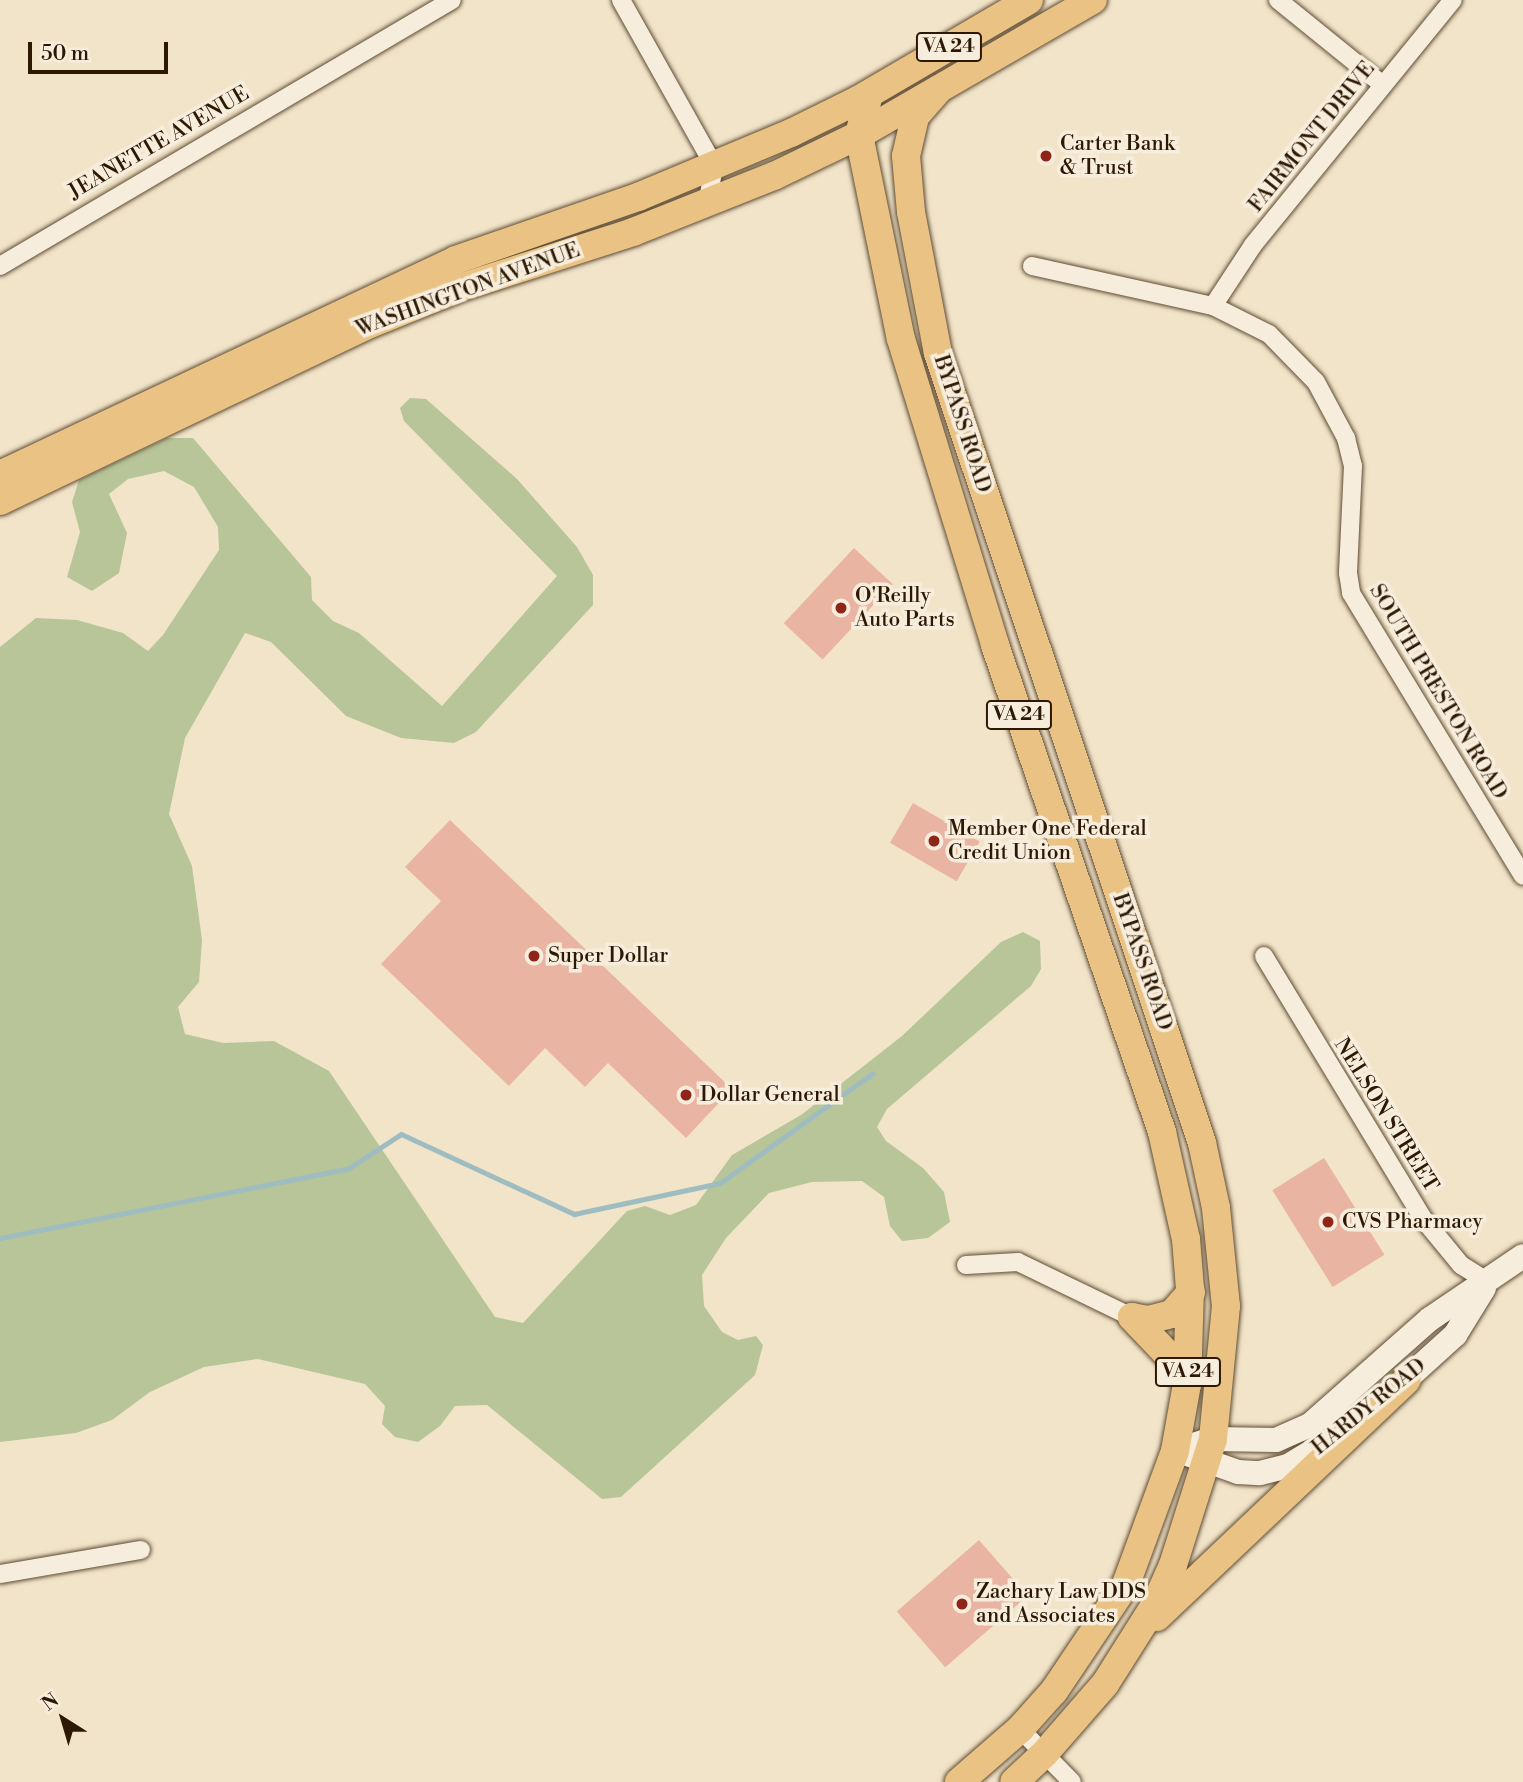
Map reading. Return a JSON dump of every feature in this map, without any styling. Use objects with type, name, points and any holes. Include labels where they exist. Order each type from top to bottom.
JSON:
[{"type":"main road","name":"VA 24","points":[[869,94],[1028,0]]},
{"type":"main road","name":"VA 24","points":[[939,89],[1093,0]]},
{"type":"main road","name":"WASHINGTON AVENUE","points":[[0,501],[365,326],[459,288],[707,205],[869,129],[939,89]]},
{"type":"main road","name":"BYPASS ROAD","points":[[939,89],[915,117],[906,156],[911,212],[934,333],[970,453],[1202,1143],[1216,1208],[1226,1306],[1210,1450],[1173,1565],[1133,1642]]},
{"type":"main road","name":"WASHINGTON AVENUE","points":[[0,475],[456,260],[714,166],[869,94]]},
{"type":"main road","points":[[869,94],[869,129],[902,241],[934,333]]},
{"type":"main road","name":"BYPASS ROAD","points":[[869,129],[894,309],[922,416],[995,645],[1162,1132],[1186,1239],[1191,1292],[1187,1384],[1175,1451]]},
{"type":"main road","name":"HARDY ROAD","points":[[1175,1451],[1210,1450],[1276,1440],[1310,1425],[1430,1319],[1523,1256]]},
{"type":"main road","name":"HARDY ROAD","points":[[1210,1450],[1260,1473],[1288,1466],[1329,1442],[1407,1380],[1455,1335],[1488,1282]]},
{"type":"main road","points":[[1132,1317],[1160,1318],[1172,1314],[1191,1292]]},
{"type":"main road","points":[[1132,1317],[1155,1338],[1187,1384]]},
{"type":"main road","points":[[1133,1642],[1407,1380]]},
{"type":"main road","name":"VA 24","points":[[959,1782],[1020,1729],[1076,1664],[1126,1584],[1175,1451]]},
{"type":"main road","name":"VA 24","points":[[1014,1782],[1045,1753],[1105,1684],[1133,1642]]},
{"type":"street","name":"JEANETTE AVENUE","points":[[0,266],[453,0]]},
{"type":"street","points":[[621,0],[714,166],[707,205]]},
{"type":"street","points":[[1278,0],[1383,85]]},
{"type":"street","name":"FAIRMONT DRIVE","points":[[1213,306],[1253,245],[1453,0]]},
{"type":"street","name":"SOUTH PRESTON ROAD","points":[[1032,266],[1213,306],[1269,334],[1289,351],[1332,408],[1353,466],[1348,573],[1351,593],[1523,876]]},
{"type":"street","name":"NELSON STREET","points":[[1264,956],[1424,1220],[1461,1265],[1488,1282]]},
{"type":"street","points":[[966,1265],[1018,1262],[1132,1317]]},
{"type":"street","points":[[0,1574],[141,1550]]},
{"type":"street","points":[[1020,1729],[1072,1782]]},
{"type":"green space","points":[[410,398],[426,399],[517,479],[577,547],[593,575],[593,605],[476,732],[454,743],[401,738],[346,716],[271,642],[245,633],[185,738],[169,814],[192,866],[202,940],[199,982],[178,1007],[185,1034],[223,1043],[274,1041],[329,1071],[495,1317],[523,1323],[627,1211],[645,1206],[670,1215],[696,1205],[732,1155],[801,1115],[902,1036],[1001,942],[1023,932],[1040,941],[1041,969],[1031,986],[887,1109],[877,1127],[886,1141],[923,1168],[944,1192],[950,1222],[928,1238],[902,1241],[890,1226],[884,1197],[862,1181],[812,1182],[769,1193],[726,1238],[702,1275],[704,1306],[722,1332],[738,1340],[756,1336],[763,1345],[755,1375],[621,1497],[602,1499],[487,1405],[455,1406],[440,1426],[418,1442],[395,1437],[382,1424],[385,1406],[365,1384],[258,1359],[204,1367],[150,1392],[112,1420],[76,1433],[0,1442],[0,647],[36,618],[77,620],[123,633],[148,651],[163,635],[219,550],[218,527],[194,487],[164,471],[128,479],[109,494],[127,533],[119,573],[92,591],[67,577],[80,532],[72,502],[79,480],[167,438],[193,438],[311,577],[312,600],[333,621],[359,633],[442,706],[557,576],[404,421],[400,408]]},
{"type":"building","points":[[854,548],[893,584],[823,659],[784,623]]},
{"type":"building","points":[[913,803],[980,842],[957,881],[890,843]]},
{"type":"building","points":[[450,820],[732,1089],[686,1138],[608,1063],[585,1087],[545,1048],[509,1086],[381,964],[441,901],[405,867]]},
{"type":"building","name":"CVS Pharmacy","points":[[1324,1158],[1384,1255],[1333,1287],[1272,1190]]},
{"type":"building","name":"Zachary Law DDS and Associates","points":[[979,1540],[1028,1596],[945,1667],[897,1612]]},
{"type":"waterway","points":[[0,1238],[349,1168],[401,1134],[574,1214],[720,1183],[873,1073]]},
{"type":"place","name":"Carter Bank & Trust","points":[[1046,156]]},
{"type":"place","name":"O'Reilly Auto Parts","points":[[841,608]]},
{"type":"place","name":"Member One Federal Credit Union","points":[[934,841]]},
{"type":"place","name":"Super Dollar","points":[[534,956]]},
{"type":"place","name":"Dollar General","points":[[686,1095]]},
{"type":"place","name":"CVS Pharmacy","points":[[1328,1222]]},
{"type":"place","name":"Zachary Law DDS and Associates","points":[[962,1604]]}]
